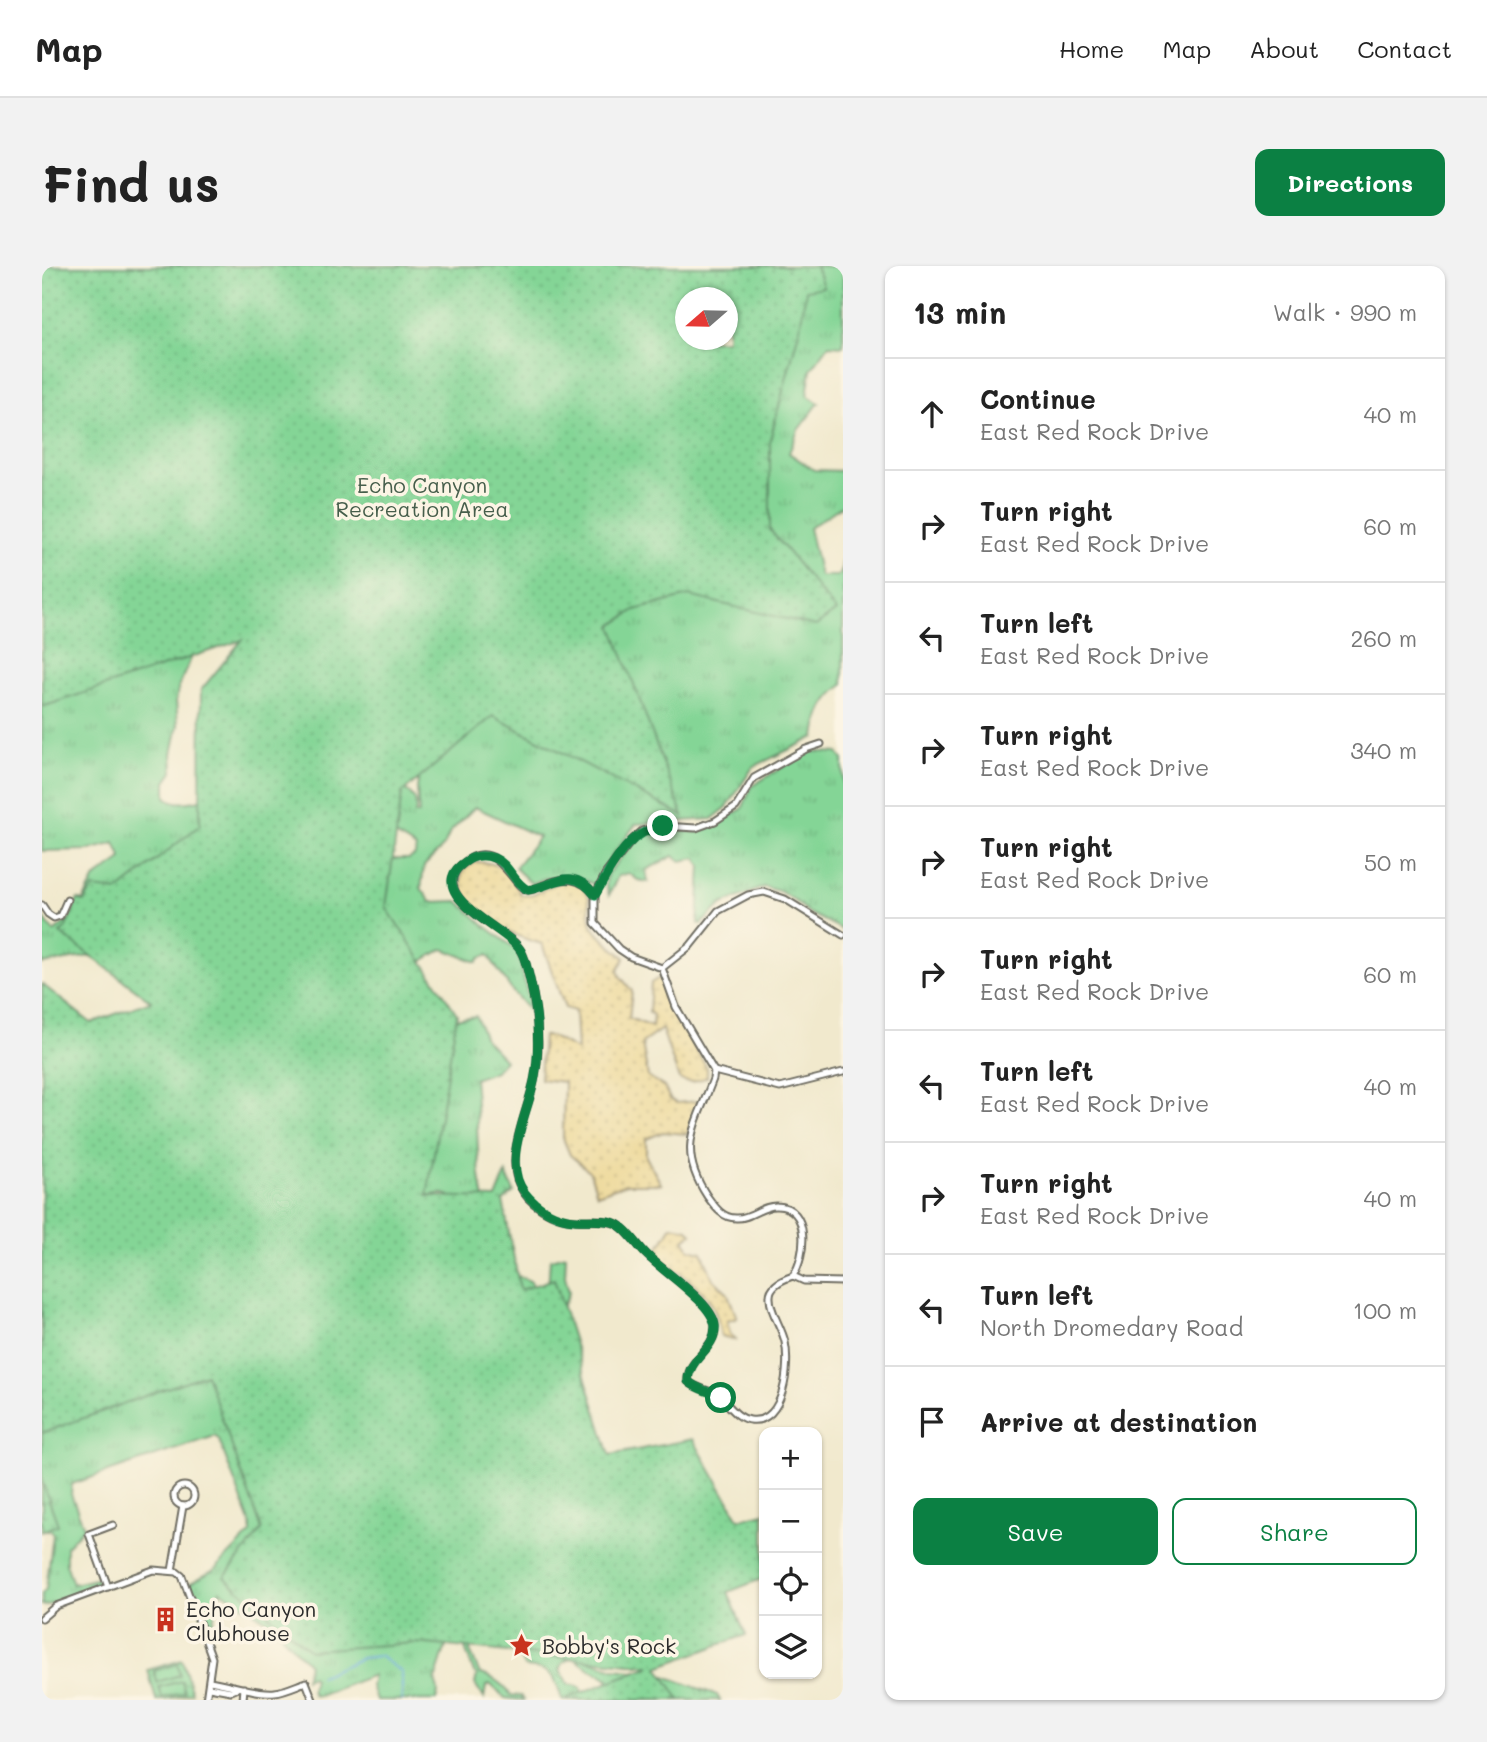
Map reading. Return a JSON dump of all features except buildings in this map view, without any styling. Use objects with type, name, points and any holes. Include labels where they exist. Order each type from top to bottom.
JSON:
[{"type":"street","points":[[662,968],[631,957],[595,923],[595,895],[606,873],[642,831],[663,826],[696,828],[715,821],[736,807],[754,778],[806,749],[821,744]]},
{"type":"street","points":[[595,895],[585,884],[564,878],[528,890],[521,887],[499,860],[491,857],[476,856],[469,859],[454,875],[455,890],[462,903],[513,941],[525,958],[537,1022],[537,1060],[524,1110],[515,1173],[525,1194],[540,1208],[560,1218],[601,1220],[620,1225],[648,1256],[691,1292],[712,1316],[715,1325],[713,1340],[693,1363],[688,1373],[688,1381],[693,1386],[713,1392],[740,1417],[758,1420],[772,1410],[786,1384],[788,1374],[785,1342],[769,1299],[774,1287],[793,1276],[802,1248],[801,1223],[791,1210],[774,1205],[734,1219],[716,1210],[698,1182],[690,1153],[690,1140],[714,1071],[676,1007],[662,968]]},
{"type":"street","points":[[662,968],[690,946],[718,911],[727,904],[756,894],[773,894],[785,899],[843,935]]},
{"type":"street","points":[[42,905],[54,918],[60,916],[67,900]]},
{"type":"street","points":[[714,1071],[780,1088],[843,1072]]},
{"type":"street","points":[[793,1276],[803,1281],[843,1282]]},
{"type":"street","points":[[172,1572],[183,1506]]},
{"type":"street","points":[[108,1587],[89,1534],[113,1525]]},
{"type":"street","points":[[43,1615],[56,1606],[153,1570],[182,1576],[212,1658],[206,1700]]},
{"type":"street","points":[[209,1684],[232,1684],[241,1688],[276,1692],[306,1682],[313,1700]]},
{"type":"street","points":[[241,1688],[243,1700]]},
{"type":"green space","points":[[42,266],[193,654],[179,685],[176,701],[178,725],[172,754],[173,772],[166,782],[166,797],[179,802],[203,799],[390,859],[409,859],[415,855],[416,848],[388,830],[400,790],[412,795],[416,805],[415,814],[419,814],[417,788],[425,743],[377,266],[840,266],[843,269],[843,346],[829,345],[811,370],[807,395],[819,403],[798,430],[789,453],[814,470],[843,471],[843,505],[809,528],[820,576],[837,576],[841,573],[843,556],[843,685],[823,708],[815,737],[753,767],[727,807],[712,819],[636,824],[611,857],[595,885],[571,874],[543,879],[532,884],[515,868],[539,837],[475,807],[450,832],[444,846],[424,866],[421,888],[431,902],[458,901],[517,950],[532,1014],[488,955],[477,962],[443,949],[419,963],[453,1019],[476,1016],[485,1039],[505,1060],[495,1071],[474,1079],[480,1173],[485,1204],[456,1202],[444,1194],[421,1196],[126,963],[90,956],[42,964],[42,916],[54,932],[77,912],[95,878],[122,859],[115,843],[90,850],[42,851]]},
{"type":"green space","name":"Echo Canyon Recreation Area","points":[[42,266],[816,266],[823,287],[806,290],[800,327],[770,440],[770,530],[836,611],[816,626],[689,596],[635,610],[612,626],[683,816],[493,716],[402,793],[386,907],[457,1014],[427,1196],[496,1198],[506,1173],[514,1192],[503,1201],[520,1290],[554,1279],[610,1455],[693,1439],[739,1519],[759,1514],[759,1580],[728,1592],[746,1635],[658,1667],[680,1700],[563,1700],[650,1666],[416,1643],[310,1650],[224,1577],[262,1530],[206,1374],[42,1433],[42,984],[91,1023],[151,1001],[60,933],[65,929],[78,899],[84,902],[93,888],[118,891],[200,825],[201,690],[242,640],[42,707]]},
{"type":"green space","points":[[809,751],[838,753],[843,760],[843,930],[809,913],[779,891],[764,887],[722,904],[701,924],[698,923],[701,866],[696,858],[681,861],[673,856],[646,870],[648,882],[638,880],[628,873],[618,876],[609,895],[606,886],[607,874],[640,835],[659,829],[697,832],[713,825],[742,809],[752,786]]},
{"type":"green space","points":[[42,1117],[567,1653],[614,1669],[646,1669],[717,1695],[720,1700],[562,1700],[551,1674],[525,1667],[509,1648],[471,1644],[470,1651],[480,1674],[501,1684],[511,1695],[521,1696],[524,1700],[505,1698],[490,1684],[486,1686],[484,1698],[475,1684],[477,1675],[463,1643],[447,1643],[435,1680],[437,1700],[376,1700],[371,1686],[373,1675],[319,1696],[313,1695],[311,1689],[314,1679],[312,1676],[305,1679],[309,1664],[269,1622],[220,1590],[213,1621],[205,1624],[189,1584],[214,1570],[251,1533],[251,1525],[219,1440],[215,1436],[72,1484],[71,1494],[84,1527],[66,1547],[66,1563],[73,1584],[100,1578],[96,1588],[42,1605],[53,1535],[52,1531],[42,1531]],"holes":[[[572,1657],[609,1679],[604,1688],[583,1695],[580,1687],[568,1684],[560,1670],[563,1663]]]},
{"type":"green space","points":[[447,1222],[515,1275],[530,1281],[539,1294],[548,1289],[550,1259],[566,1255],[565,1276],[569,1293],[561,1311],[540,1312]]},
{"type":"green space","points":[[42,1481],[58,1525],[42,1531]]},
{"type":"green space","points":[[182,1660],[192,1693],[156,1700],[148,1670]]},
{"type":"green space","points":[[177,1664],[180,1675],[157,1682],[154,1671]]},
{"type":"green space","points":[[182,1681],[185,1692],[162,1698],[159,1687]]},
{"type":"sand","points":[[476,862],[493,864],[504,870],[521,895],[533,894],[567,881],[583,886],[589,898],[593,927],[625,958],[618,970],[632,991],[629,1018],[652,1027],[653,1015],[649,1012],[651,983],[659,978],[661,980],[677,1020],[707,1068],[707,1077],[690,1082],[679,1079],[662,1029],[642,1043],[648,1077],[664,1087],[670,1099],[676,1103],[701,1101],[687,1134],[663,1132],[646,1139],[646,1157],[661,1184],[626,1184],[597,1194],[590,1172],[570,1155],[563,1138],[564,1082],[540,1079],[543,1036],[550,1036],[577,1050],[575,1011],[565,1008],[542,944],[515,935],[487,919],[466,897],[462,884],[463,870]]},
{"type":"sand","points":[[672,1226],[688,1229],[692,1234],[684,1240],[690,1249],[702,1252],[713,1279],[727,1292],[737,1318],[727,1321],[730,1334],[737,1340],[721,1336],[711,1303],[685,1277],[654,1255]]},
{"type":"waterway","points":[[320,1676],[362,1658],[379,1656],[402,1672],[402,1700]]},
{"type":"place","name":"Echo Canyon Clubhouse","points":[[166,1620]]},
{"type":"place","name":"Bobby's Rock","points":[[522,1645]]},
{"type":"route","points":[[663,826],[642,831],[633,839],[606,873],[595,895],[585,884],[564,878],[528,890],[521,887],[499,860],[484,856],[469,859],[458,868],[454,883],[462,903],[513,941],[525,958],[537,1022],[537,1060],[532,1090],[524,1110],[516,1157],[515,1173],[519,1185],[540,1208],[560,1218],[601,1220],[620,1225],[648,1256],[691,1292],[712,1316],[715,1325],[713,1340],[693,1363],[688,1373],[688,1381],[693,1386],[713,1392],[721,1398]]}]
